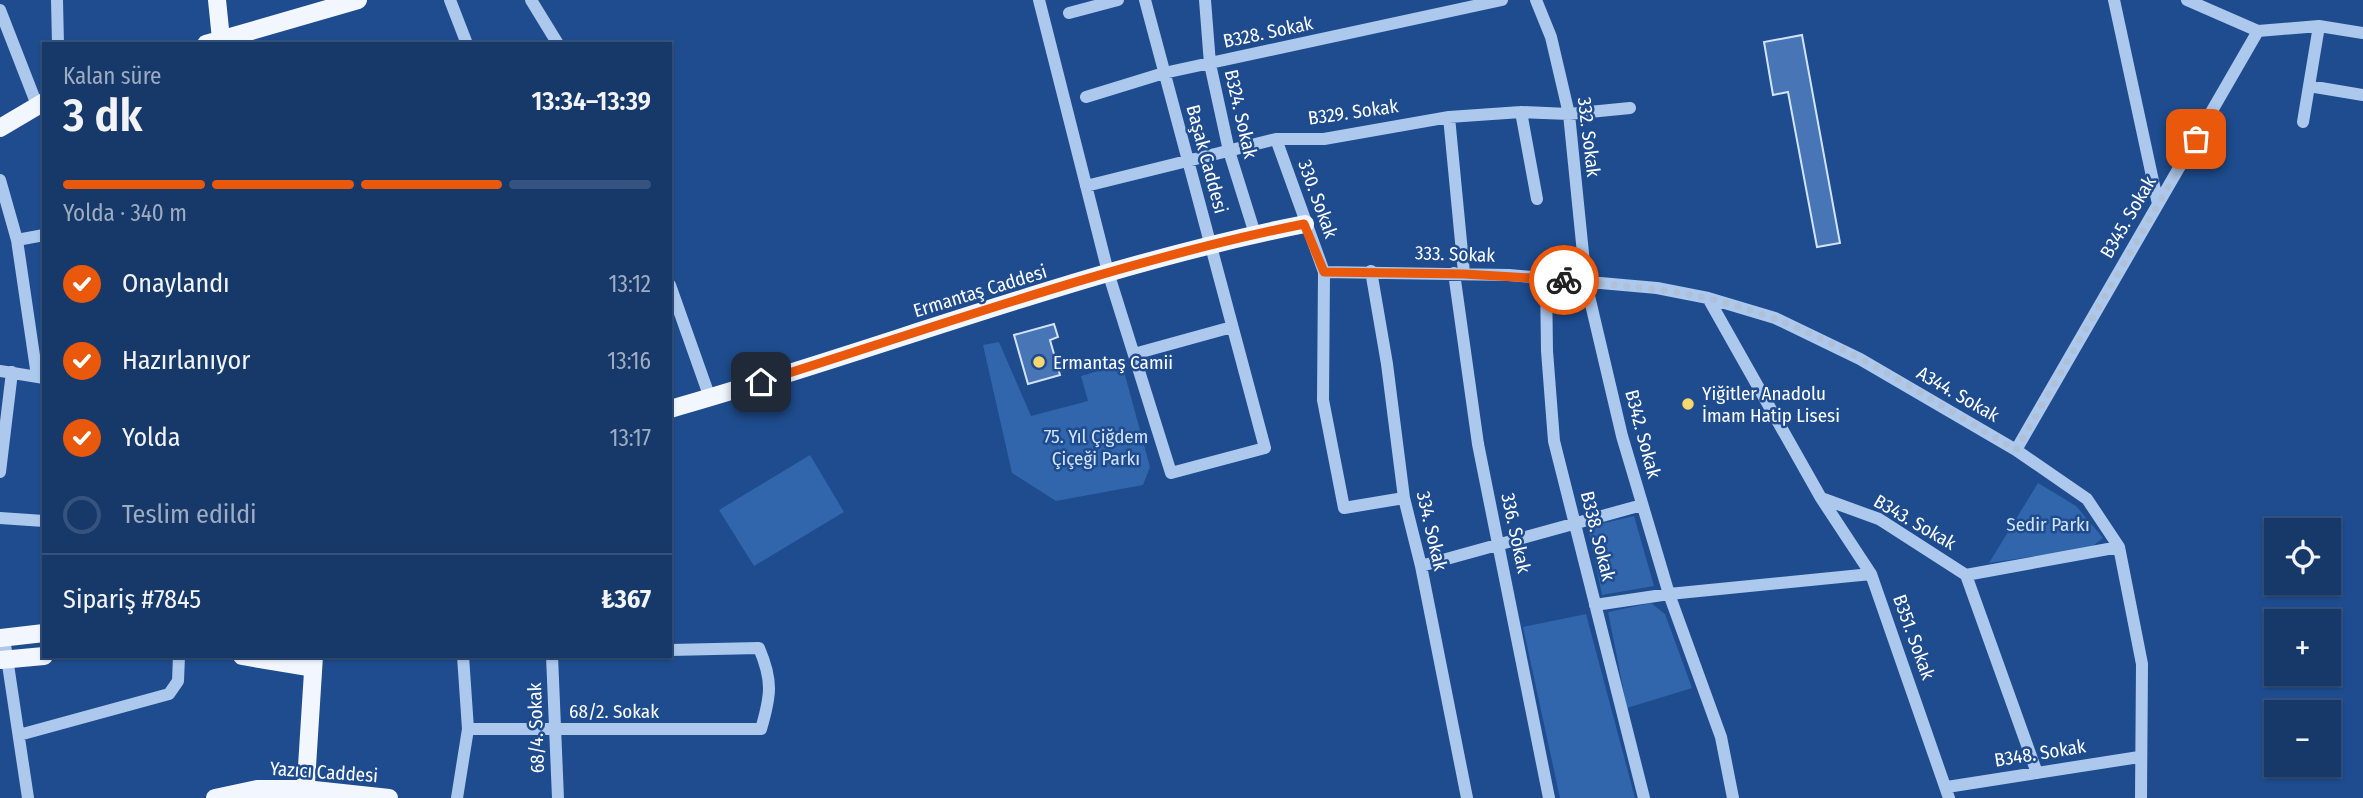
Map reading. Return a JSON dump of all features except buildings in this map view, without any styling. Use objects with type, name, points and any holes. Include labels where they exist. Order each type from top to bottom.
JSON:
[{"type":"main road","points":[[217,0],[214,41],[358,0]]},
{"type":"main road","points":[[0,128],[41,104]]},
{"type":"main road","name":"Ermantaş Caddesi","points":[[672,408],[1108,272],[1210,243],[1304,224]]},
{"type":"main road","points":[[2,638],[42,633]]},
{"type":"main road","points":[[4,659],[42,656]]},
{"type":"main road","points":[[266,658],[314,662],[305,794]]},
{"type":"main road","name":"Yazıcı Caddesi","points":[[215,798],[257,789],[389,798]]},
{"type":"street","points":[[57,0],[58,42]]},
{"type":"street","points":[[450,0],[466,42]]},
{"type":"street","points":[[531,0],[557,42]]},
{"type":"street","points":[[1039,0],[1108,272],[1134,354],[1232,327]]},
{"type":"street","points":[[1069,13],[1118,0]]},
{"type":"street","name":"Başak Caddesi","points":[[1134,354],[1171,473],[1265,448],[1145,0]]},
{"type":"street","name":"B324. Sokak","points":[[1205,0],[1210,64],[1229,150],[1255,234]]},
{"type":"street","name":"B328. Sokak","points":[[1086,97],[1164,73],[1502,0]]},
{"type":"street","name":"332. Sokak","points":[[1536,0],[1551,37],[1569,114],[1586,283]]},
{"type":"street","points":[[2114,0],[2158,204]]},
{"type":"street","points":[[2187,0],[2258,30],[2319,26],[2363,33]]},
{"type":"street","points":[[0,10],[41,104]]},
{"type":"street","points":[[2303,122],[2319,26]]},
{"type":"street","name":"B345. Sokak","points":[[2016,450],[2258,30]]},
{"type":"street","points":[[2309,86],[2363,95]]},
{"type":"street","name":"B329. Sokak","points":[[1086,186],[1276,139],[1324,139],[1449,117],[1521,112],[1569,114],[1630,108]]},
{"type":"street","points":[[1521,112],[1537,199]]},
{"type":"street","name":"336. Sokak","points":[[1449,117],[1459,274],[1478,444],[1549,798]]},
{"type":"street","name":"330. Sokak","points":[[1276,139],[1304,224],[1324,272]]},
{"type":"street","points":[[0,180],[38,327],[40,377],[6,372],[0,472]]},
{"type":"street","points":[[17,240],[42,236]]},
{"type":"street","name":"333. Sokak","points":[[1324,272],[1371,271],[1546,278],[1657,288],[1708,298]]},
{"type":"street","name":"334. Sokak","points":[[1371,271],[1387,364],[1404,498],[1421,566],[1467,798]]},
{"type":"street","points":[[1324,272],[1323,400],[1344,508],[1404,498]]},
{"type":"street","name":"B338. Sokak","points":[[1546,278],[1547,351],[1554,441],[1644,798]]},
{"type":"street","name":"B342. Sokak","points":[[1586,283],[1622,436],[1669,594],[1721,737],[1733,798]]},
{"type":"street","points":[[672,291],[710,398]]},
{"type":"street","points":[[1708,298],[1821,498]]},
{"type":"street","name":"A344. Sokak","points":[[1708,298],[1775,318],[1860,359],[2016,450],[2087,499],[2119,547],[2142,664],[2139,757],[2141,798]]},
{"type":"street","name":"B351. Sokak","points":[[1821,498],[1871,575],[1948,793]]},
{"type":"street","name":"B343. Sokak","points":[[1821,498],[1879,519],[1966,575],[2036,773]]},
{"type":"street","points":[[1421,566],[1643,505]]},
{"type":"street","points":[[0,518],[42,521]]},
{"type":"street","points":[[1966,575],[2119,547]]},
{"type":"street","points":[[1595,605],[1669,594],[1871,575]]},
{"type":"street","points":[[2,638],[28,798]]},
{"type":"street","name":"68/2. Sokak","points":[[468,729],[761,729],[771,697],[769,671],[759,648],[672,650]]},
{"type":"street","points":[[19,735],[169,694],[178,681],[179,658]]},
{"type":"street","points":[[457,798],[468,729],[463,658]]},
{"type":"street","name":"68/4. Sokak","points":[[552,658],[558,798]]},
{"type":"street","name":"B348. Sokak","points":[[1948,793],[2036,773],[2139,757]]},
{"type":"green space","name":"75. Yıl Çiğdem Çiçeği Parkı","points":[[999,342],[1031,416],[1088,401],[1081,376],[1122,364],[1150,467],[1143,485],[1056,501],[1012,473],[983,345]]},
{"type":"green space","points":[[810,455],[844,512],[754,566],[719,510]]},
{"type":"green space","name":"Sedir Parkı","points":[[2038,483],[2076,506],[2103,538],[2090,548],[1989,563]]},
{"type":"green space","points":[[1634,516],[1654,586],[1602,595],[1588,527]]},
{"type":"green space","points":[[1651,603],[1665,614],[1692,688],[1627,708],[1608,612]]},
{"type":"green space","points":[[1586,614],[1635,798],[1560,798],[1523,627]]},
{"type":"way so far","points":[[1564,280],[1657,288],[1708,298],[1775,318],[1860,359],[2016,450],[2196,139]]},
{"type":"place","name":"Ermantaş Camii","points":[[1039,362]]},
{"type":"place","name":"Yiğitler Anadolu İmam Hatip Lisesi","points":[[1688,404]]},
{"type":"route","points":[[761,382],[1108,272],[1210,243],[1304,224],[1324,272],[1509,275],[1564,280]]}]
